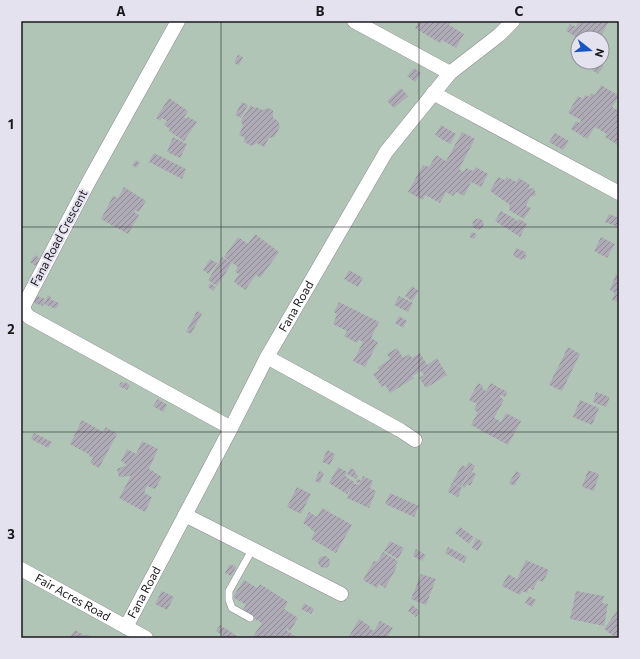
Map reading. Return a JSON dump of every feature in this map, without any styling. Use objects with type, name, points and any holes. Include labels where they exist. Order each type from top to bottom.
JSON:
[{"type":"street","name":"Fana Road Crescent","points":[[178,21],[88,183],[24,305],[24,311],[29,317],[231,428]]},
{"type":"street","points":[[354,21],[450,73]]},
{"type":"street","name":"Fana Road","points":[[126,627],[267,357],[386,152],[450,73],[499,35],[514,21]]},
{"type":"street","points":[[433,94],[619,193]]},
{"type":"street","points":[[267,357],[400,430],[415,440]]},
{"type":"street","points":[[185,515],[341,594]]},
{"type":"street","name":"Fair Acres Road","points":[[21,568],[146,638]]},
{"type":"lane","points":[[250,618],[232,608],[229,600],[229,591],[252,550]]},
{"type":"green space","points":[[21,21],[619,21],[619,638],[21,638]]},
{"type":"building","points":[[419,21],[448,21],[451,22],[449,25],[464,34],[456,48],[442,40],[440,43],[415,28]]},
{"type":"building","points":[[579,21],[609,21],[604,30],[570,30],[570,33],[566,31],[570,24],[576,27]]},
{"type":"building","points":[[238,55],[243,57],[239,65],[234,63]]},
{"type":"building","points":[[414,68],[421,73],[415,82],[407,76]]},
{"type":"building","points":[[592,70],[601,70],[598,74]]},
{"type":"building","points":[[601,85],[619,96],[612,107],[619,111],[617,117],[619,119],[619,146],[605,137],[607,134],[595,127],[587,139],[571,129],[576,121],[580,123],[581,120],[568,113],[578,96],[583,99],[585,95],[589,97],[591,93],[595,95]]},
{"type":"building","points":[[401,88],[408,96],[394,108],[387,101]]},
{"type":"building","points":[[169,98],[188,111],[184,117],[187,119],[188,117],[197,122],[184,141],[169,131],[170,129],[164,125],[167,121],[162,118],[160,121],[156,118]]},
{"type":"building","points":[[242,102],[248,105],[241,118],[235,115]]},
{"type":"building","points":[[251,105],[254,108],[257,107],[262,110],[268,108],[273,110],[273,118],[278,121],[280,127],[274,137],[269,138],[264,147],[257,143],[252,146],[244,142],[245,138],[239,135],[243,126],[241,120]]},
{"type":"building","points":[[441,125],[456,134],[450,144],[435,135]]},
{"type":"building","points":[[462,132],[475,139],[459,169],[464,172],[466,168],[473,171],[476,167],[488,174],[481,187],[471,182],[464,196],[456,192],[453,196],[446,192],[440,203],[425,195],[423,200],[408,192],[423,165],[429,167],[436,155],[446,161]]},
{"type":"building","points":[[555,133],[569,141],[563,150],[549,142]]},
{"type":"building","points":[[173,137],[187,144],[180,158],[167,152]]},
{"type":"building","points":[[154,153],[186,169],[182,179],[149,162]]},
{"type":"building","points":[[136,160],[140,163],[136,168],[132,165]]},
{"type":"building","points":[[498,177],[505,180],[507,177],[516,182],[519,178],[530,185],[528,189],[534,188],[536,195],[530,197],[526,206],[531,208],[524,219],[509,210],[510,205],[490,191]]},
{"type":"building","points":[[124,187],[146,201],[139,212],[135,210],[134,212],[139,215],[128,234],[101,219],[113,196],[118,198]]},
{"type":"building","points":[[501,211],[518,221],[519,219],[527,224],[520,237],[495,221]]},
{"type":"building","points":[[609,214],[619,218],[618,227],[605,222]]},
{"type":"building","points":[[476,219],[480,219],[482,220],[482,228],[476,229],[473,226],[473,222]]},
{"type":"building","points":[[472,232],[477,234],[474,239],[469,237]]},
{"type":"building","points":[[255,234],[279,252],[260,278],[256,275],[245,290],[234,282],[239,274],[235,272],[238,267],[224,257],[238,237],[248,244]]},
{"type":"building","points":[[601,237],[615,244],[607,258],[594,251]]},
{"type":"building","points":[[516,248],[526,252],[525,255],[527,255],[525,260],[523,258],[522,260],[513,256]]},
{"type":"building","points":[[35,255],[41,259],[36,266],[30,262]]},
{"type":"building","points":[[222,257],[232,263],[217,286],[208,280]]},
{"type":"building","points":[[210,259],[217,263],[209,274],[203,270]]},
{"type":"building","points":[[349,270],[363,278],[358,287],[344,279]]},
{"type":"building","points":[[616,274],[619,275],[619,302],[612,300],[615,293],[610,290]]},
{"type":"building","points":[[210,283],[216,287],[213,291],[208,287]]},
{"type":"building","points":[[412,286],[419,291],[412,301],[405,296]]},
{"type":"building","points":[[34,295],[45,299],[43,306],[31,302]]},
{"type":"building","points":[[48,295],[51,297],[50,299],[59,303],[56,309],[44,304]]},
{"type":"building","points":[[399,296],[413,303],[408,312],[394,305]]},
{"type":"building","points":[[339,302],[379,322],[371,338],[378,342],[365,367],[353,361],[363,342],[359,340],[357,343],[344,336],[347,331],[333,324],[337,314],[334,312]]},
{"type":"building","points":[[197,311],[202,314],[191,334],[186,332]]},
{"type":"building","points":[[399,316],[407,321],[403,328],[395,323]]},
{"type":"building","points":[[568,347],[580,354],[562,391],[549,385]]},
{"type":"building","points":[[397,348],[403,358],[409,354],[412,358],[420,353],[427,365],[437,358],[447,375],[426,388],[419,378],[424,375],[421,371],[412,376],[414,378],[390,393],[385,385],[382,387],[373,374],[379,370],[378,367],[390,359],[387,354]]},
{"type":"building","points":[[121,382],[130,385],[127,390],[119,386]]},
{"type":"building","points":[[478,383],[483,386],[482,388],[486,391],[491,383],[507,392],[505,397],[501,395],[500,397],[504,400],[494,418],[501,422],[506,413],[521,421],[508,445],[471,425],[478,412],[474,410],[477,404],[469,400]]},
{"type":"building","points":[[596,392],[610,397],[606,407],[593,402]]},
{"type":"building","points":[[158,399],[167,405],[163,412],[153,406]]},
{"type":"building","points":[[580,400],[599,408],[592,425],[573,417]]},
{"type":"building","points":[[82,420],[103,432],[106,427],[117,434],[99,468],[90,463],[93,458],[89,456],[90,455],[70,444]]},
{"type":"building","points":[[34,433],[52,442],[48,448],[31,439]]},
{"type":"building","points":[[142,441],[158,449],[149,469],[162,477],[155,489],[147,486],[144,493],[152,497],[145,512],[119,498],[131,476],[119,477],[117,469],[127,465],[121,461],[127,449],[136,454]]},
{"type":"building","points":[[327,450],[335,454],[330,465],[322,462]]},
{"type":"building","points":[[469,462],[475,466],[472,471],[470,470],[461,487],[452,482],[462,465],[466,467]]},
{"type":"building","points":[[338,467],[347,472],[345,476],[354,482],[347,494],[329,483]]},
{"type":"building","points":[[351,468],[356,471],[355,473],[358,475],[356,479],[347,474]]},
{"type":"building","points":[[588,470],[599,474],[594,491],[582,487]]},
{"type":"building","points":[[319,471],[324,473],[320,483],[315,481]]},
{"type":"building","points":[[470,471],[476,474],[470,486],[467,484],[465,488],[462,487]]},
{"type":"building","points":[[516,471],[521,474],[514,486],[509,483]]},
{"type":"building","points":[[363,476],[373,481],[370,488],[376,491],[369,508],[347,498],[353,483],[359,485],[360,482],[357,483],[356,480],[359,479],[361,481]]},
{"type":"building","points":[[452,483],[462,488],[458,497],[448,492]]},
{"type":"building","points":[[297,487],[311,494],[301,514],[287,507]]},
{"type":"building","points":[[390,493],[419,506],[414,517],[385,504]]},
{"type":"building","points":[[322,508],[352,525],[336,553],[311,539],[315,532],[303,523],[309,512],[317,517]]},
{"type":"building","points":[[460,527],[474,537],[469,544],[455,533]]},
{"type":"building","points":[[476,538],[483,542],[478,551],[472,548]]},
{"type":"building","points":[[390,541],[404,548],[398,559],[384,551]]},
{"type":"building","points":[[448,547],[467,557],[464,563],[445,553]]},
{"type":"building","points":[[416,549],[426,555],[422,561],[413,556]]},
{"type":"building","points":[[383,552],[398,561],[395,566],[397,567],[385,588],[379,584],[377,588],[363,580],[374,561],[377,562]]},
{"type":"building","points":[[324,556],[328,558],[330,562],[328,566],[324,568],[320,566],[318,562],[320,558]]},
{"type":"building","points":[[526,560],[549,570],[543,582],[538,580],[533,590],[529,588],[527,593],[522,591],[520,595],[502,586],[508,574],[517,579]]},
{"type":"building","points":[[230,564],[236,567],[231,576],[225,573]]},
{"type":"building","points":[[421,574],[436,579],[426,605],[411,599]]},
{"type":"building","points":[[244,580],[257,588],[260,584],[288,602],[284,609],[298,618],[290,631],[287,628],[286,630],[296,637],[295,638],[252,638],[262,623],[242,611],[246,605],[233,597]]},
{"type":"building","points":[[162,591],[174,597],[167,610],[155,604]]},
{"type":"building","points":[[576,591],[604,596],[602,603],[608,604],[604,626],[570,619]]},
{"type":"building","points":[[529,596],[536,600],[532,607],[525,603]]},
{"type":"building","points":[[304,603],[314,609],[311,614],[301,609]]},
{"type":"building","points":[[412,605],[420,611],[416,617],[408,611]]},
{"type":"building","points":[[619,608],[619,638],[616,638],[604,629]]},
{"type":"building","points":[[359,619],[370,626],[369,628],[374,631],[380,621],[393,628],[387,638],[348,638]]},
{"type":"building","points":[[220,625],[240,638],[226,638],[216,631]]},
{"type":"building","points":[[75,630],[85,636],[86,634],[92,638],[69,638]]}]
